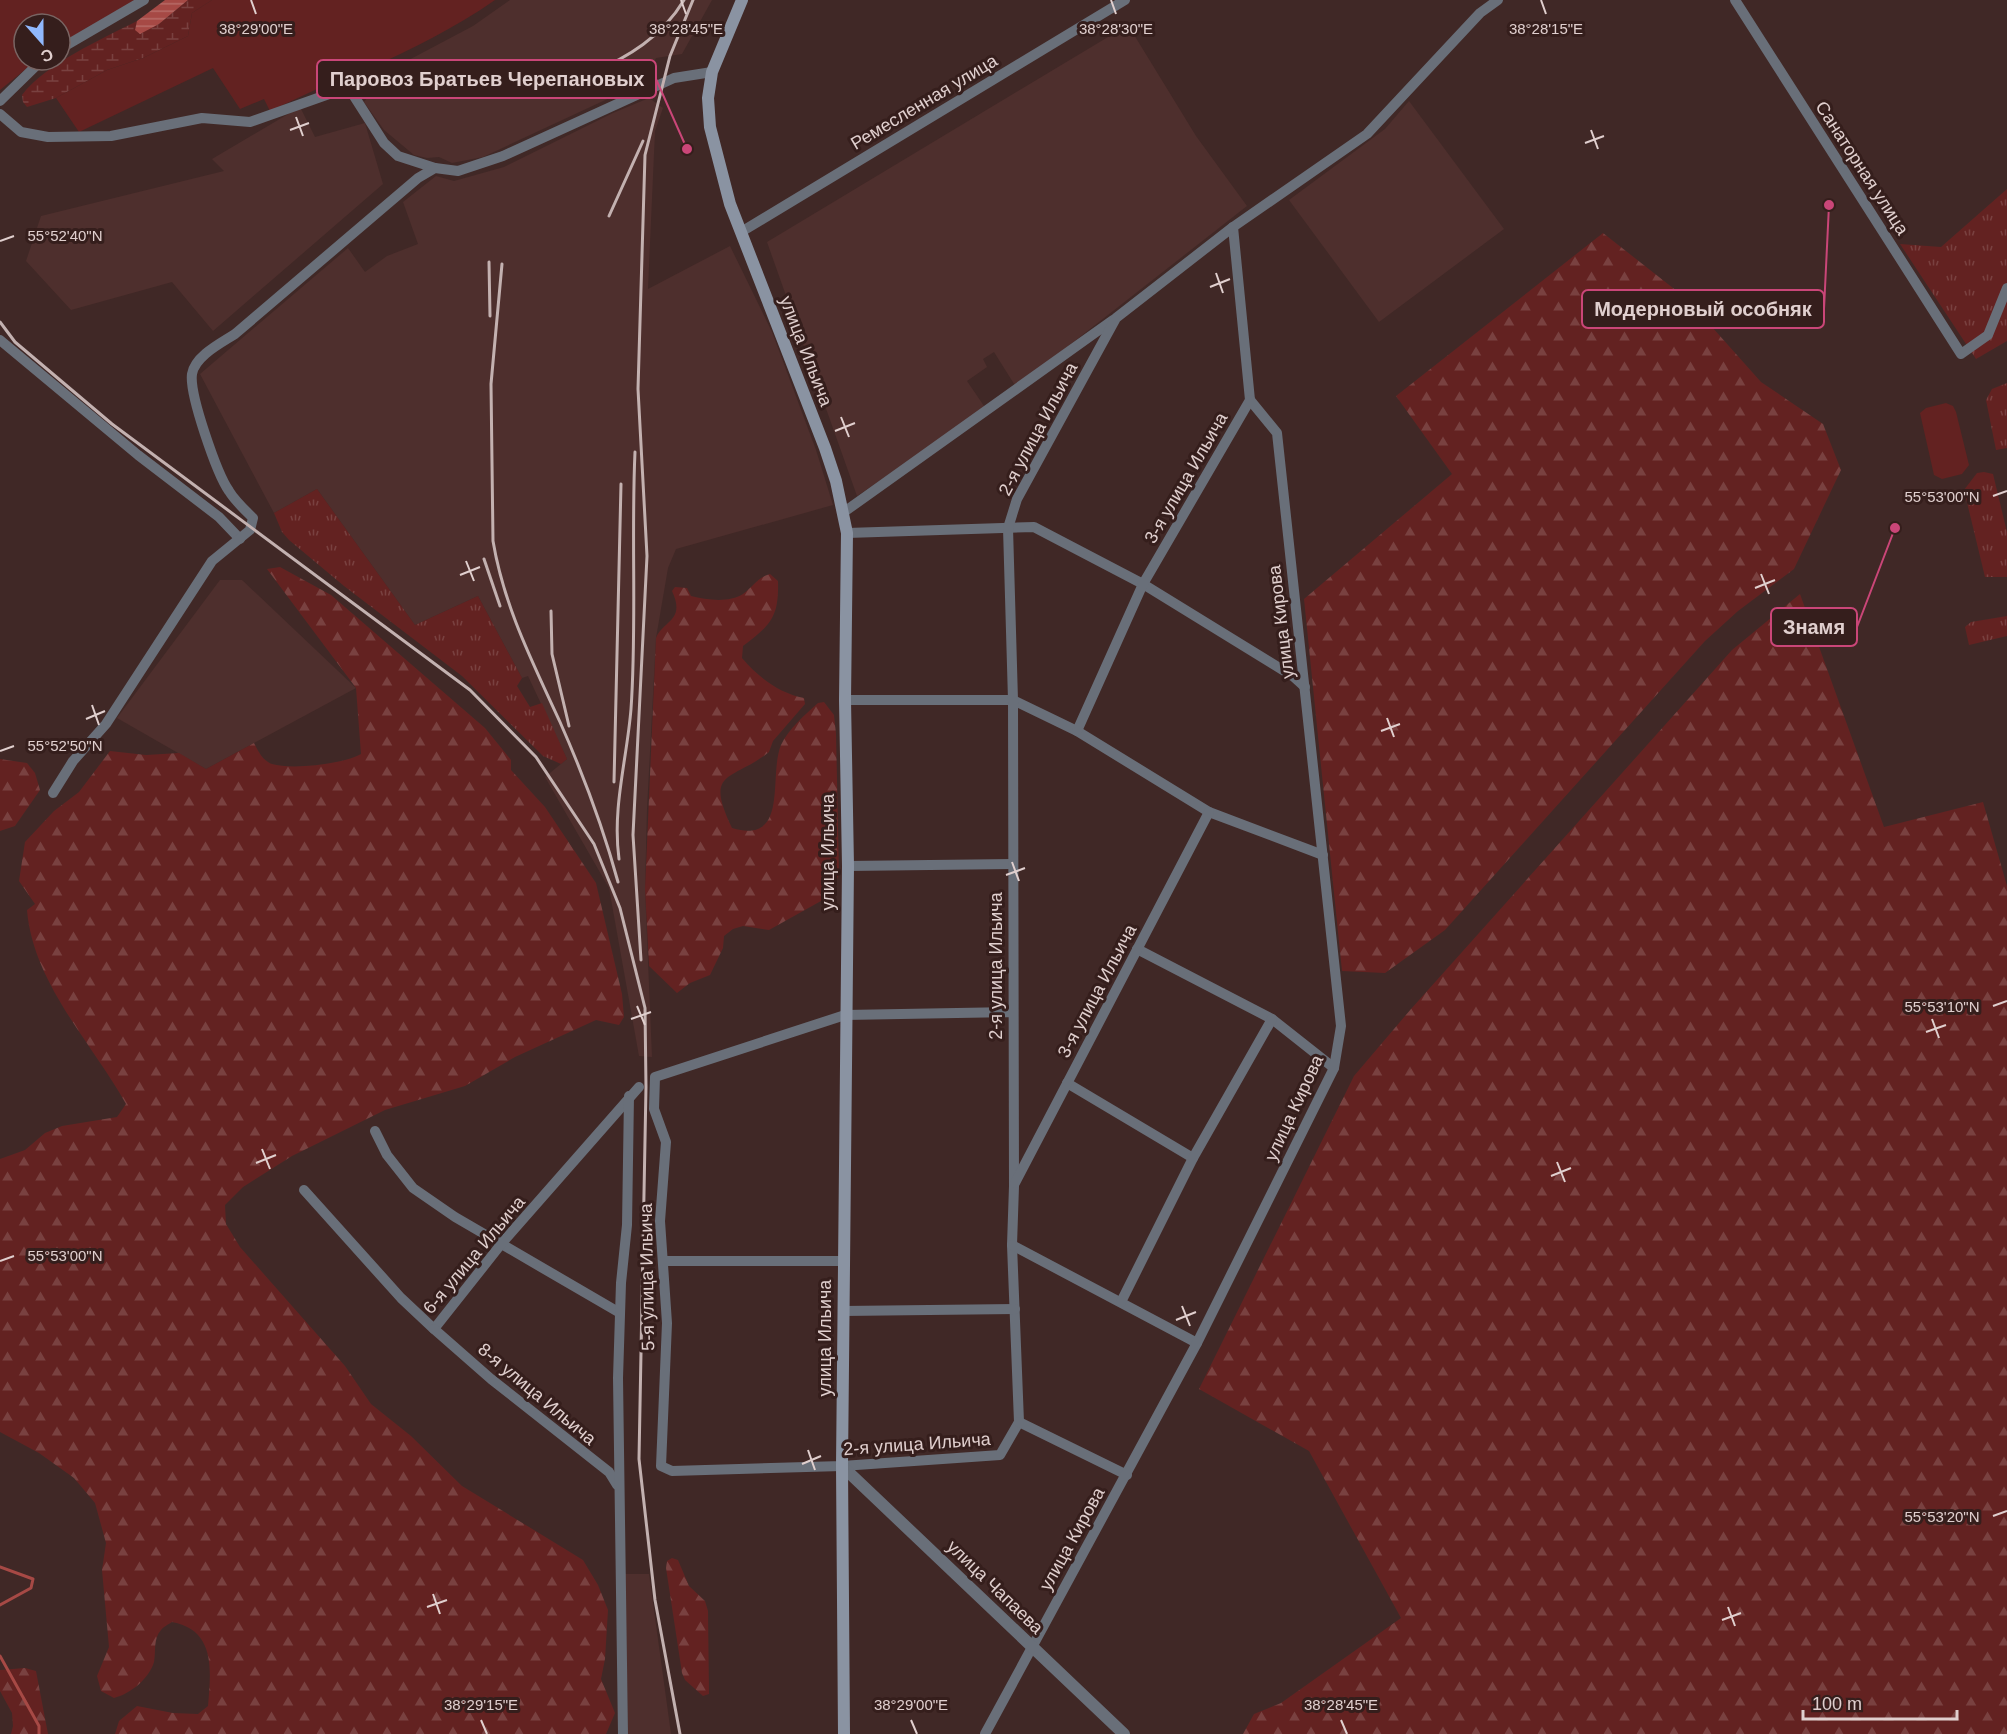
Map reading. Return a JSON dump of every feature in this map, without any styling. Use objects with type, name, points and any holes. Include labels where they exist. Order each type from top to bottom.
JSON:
[{"type":"main road","name":"улица Ильича","points":[[742,0],[712,72],[708,98],[710,127],[729,204],[825,448],[844,512],[847,533],[845,700],[848,866],[842,1466],[844,1734]]},
{"type":"street","points":[[72,42],[144,0]]},
{"type":"street","name":"Ремесленная улица","points":[[741,232],[1125,0]]},
{"type":"street","name":"2-я улица Ильича","points":[[672,1471],[842,1466],[1000,1455],[1019,1422],[1012,1245],[1014,1185],[1013,700],[1008,528],[1017,499],[1116,318],[1233,227],[1367,134],[1480,13],[1498,0]]},
{"type":"street","name":"Санаторная улица","points":[[1735,0],[1961,354],[1988,335],[2007,288]]},
{"type":"street","points":[[0,101],[30,72]]},
{"type":"street","points":[[0,114],[21,132],[48,138],[111,136],[202,118],[250,122],[346,88],[352,93],[384,143],[398,156],[435,168],[458,171],[503,156],[674,78],[712,72]]},
{"type":"street","points":[[53,793],[73,760],[105,724],[212,561],[250,531],[254,518],[228,490],[207,440],[193,390],[192,372],[203,356],[235,334],[418,178],[435,168]]},
{"type":"street","name":"3-я улица Ильича","points":[[1077,731],[1143,584],[1250,400],[1233,227]]},
{"type":"street","points":[[844,512],[1116,318]]},
{"type":"street","points":[[0,340],[138,455],[219,517],[240,538]]},
{"type":"street","name":"улица Кирова","points":[[985,1734],[1197,1343],[1334,1068],[1341,1026],[1277,433],[1250,400]]},
{"type":"street","points":[[847,533],[1034,527],[1143,584],[1294,677],[1305,687]]},
{"type":"street","points":[[845,700],[1013,700],[1077,731],[1209,812],[1323,855]]},
{"type":"street","name":"3-я улица Ильича","points":[[1014,1185],[1209,812]]},
{"type":"street","points":[[848,866],[1012,864]]},
{"type":"street","points":[[1137,949],[1272,1019],[1334,1068]]},
{"type":"street","points":[[845,1015],[1013,1012]]},
{"type":"street","name":"5-я улица Ильича","points":[[672,1471],[661,1466],[667,1323],[660,1221],[666,1142],[654,1108],[655,1077],[845,1015]]},
{"type":"street","points":[[1121,1302],[1194,1158],[1272,1019]]},
{"type":"street","points":[[1067,1083],[1194,1158]]},
{"type":"street","name":"6-я улица Ильича","points":[[304,1190],[401,1298],[434,1329],[502,1243],[576,1162],[629,1096],[639,1087]]},
{"type":"street","points":[[623,1734],[622,1576],[617,1485],[620,1313],[627,1225],[629,1096]]},
{"type":"street","points":[[375,1131],[387,1155],[413,1188],[455,1217],[620,1313]]},
{"type":"street","points":[[1012,1245],[1197,1343]]},
{"type":"street","points":[[663,1261],[843,1261]]},
{"type":"street","points":[[843,1311],[1015,1309]]},
{"type":"street","name":"8-я улица Ильича","points":[[434,1329],[491,1379],[609,1472],[617,1485]]},
{"type":"street","points":[[1019,1422],[1126,1476]]},
{"type":"street","name":"улица Чапаева","points":[[842,1466],[1124,1734]]},
{"type":"shaded area","points":[[165,0],[188,0],[159,24],[140,34],[135,30],[137,21]]},
{"type":"shaded area","points":[[510,0],[712,0],[682,54],[656,58],[644,82],[483,157],[452,163],[439,157],[427,158],[414,155],[384,130],[364,102],[388,71],[473,26]]},
{"type":"shaded area","points":[[1128,25],[1196,136],[1247,206],[1016,387],[994,352],[983,359],[987,367],[967,381],[984,406],[983,411],[857,496],[767,242]]},
{"type":"shaded area","points":[[649,98],[663,108],[655,131],[648,289],[730,246],[772,332],[816,450],[833,505],[676,549],[668,568],[656,638],[647,809],[645,889],[652,1057],[639,1056],[609,888],[545,777],[567,759],[528,676],[522,678],[478,596],[415,625],[317,489],[274,513],[200,374],[348,248],[365,272],[387,256],[418,244],[403,202],[436,176],[454,181],[504,167],[613,113]]},
{"type":"shaded area","points":[[1409,101],[1504,229],[1379,322],[1289,200],[1385,129]]},
{"type":"shaded area","points":[[300,107],[315,137],[365,123],[383,184],[213,331],[172,282],[71,310],[26,261],[41,216],[224,171],[212,159]]},
{"type":"shaded area","points":[[220,580],[242,580],[356,688],[206,769],[117,718]]},
{"type":"shaded area","points":[[625,1574],[649,1574],[671,1734],[628,1734]]},
{"type":"green space","points":[[0,0],[135,0],[72,37],[72,12],[12,12],[12,72],[22,72],[0,90]]},
{"type":"green space","points":[[188,0],[212,0],[192,13],[188,36],[143,58],[107,70],[56,98],[27,107],[23,102],[22,95],[46,72],[72,72],[72,55],[91,44],[137,21],[135,30],[159,24]]},
{"type":"green space","points":[[212,0],[495,0],[417,46],[368,69],[364,67],[270,111],[264,99],[240,109],[213,68],[79,132],[56,98],[107,70],[143,58],[188,36],[192,13]]},
{"type":"green space","points":[[2007,189],[2007,341],[1976,359],[1900,244],[1941,247]]},
{"type":"green space","points":[[1603,233],[1687,299],[1761,382],[1823,424],[1841,470],[1794,569],[1738,611],[1705,641],[1445,930],[1385,973],[1342,971],[1304,599],[1452,474],[1396,396]]},
{"type":"green space","points":[[2007,383],[2007,448],[1996,450],[1986,400],[1992,389]]},
{"type":"green space","points":[[1946,403],[1953,406],[1956,412],[1969,465],[1962,474],[1942,479],[1934,475],[1920,413],[1926,408]]},
{"type":"green space","points":[[1977,473],[1993,474],[2007,532],[2007,577],[1985,577],[1964,490]]},
{"type":"green space","points":[[317,489],[415,625],[478,596],[522,678],[517,686],[530,707],[542,703],[567,759],[561,764],[543,756],[462,676],[344,586],[289,540],[282,532],[274,513]]},
{"type":"green space","points":[[280,567],[331,595],[485,728],[511,760],[511,770],[545,807],[596,883],[622,994],[624,1017],[619,1025],[596,1020],[515,1057],[465,1086],[385,1110],[292,1156],[243,1187],[225,1205],[226,1224],[240,1247],[345,1366],[371,1404],[411,1436],[462,1486],[583,1560],[598,1585],[608,1610],[605,1659],[601,1679],[615,1713],[606,1734],[115,1734],[119,1721],[137,1706],[173,1713],[198,1714],[208,1706],[210,1666],[204,1643],[186,1626],[172,1622],[158,1634],[154,1662],[143,1680],[132,1689],[114,1698],[101,1691],[97,1676],[109,1647],[102,1570],[106,1543],[95,1503],[74,1478],[39,1453],[0,1432],[0,1159],[25,1150],[45,1133],[62,1126],[117,1117],[126,1104],[66,1012],[40,963],[27,910],[35,904],[19,881],[25,842],[54,811],[79,792],[110,751],[146,755],[179,753],[206,769],[254,743],[266,761],[281,766],[331,763],[361,754],[356,688],[267,569]]},
{"type":"green space","points":[[770,574],[778,581],[775,612],[767,626],[743,646],[742,658],[770,683],[795,696],[804,698],[805,704],[773,741],[769,752],[726,779],[721,786],[724,809],[732,828],[750,831],[762,827],[770,817],[781,745],[798,722],[818,703],[824,702],[834,715],[836,734],[839,874],[830,896],[769,930],[743,926],[733,929],[724,936],[723,948],[710,975],[690,983],[677,993],[649,966],[645,889],[656,638],[675,614],[676,601],[672,591],[675,587],[687,588],[691,596],[725,600],[743,594]]},
{"type":"green space","points":[[1800,594],[1884,827],[1983,802],[2007,886],[2007,1734],[1243,1734],[1254,1714],[1281,1703],[1401,1618],[1309,1451],[1199,1389],[1354,1076],[1411,1009],[1732,650]]},
{"type":"green space","points":[[2007,616],[2007,636],[1969,645],[1965,627],[1971,622]]},
{"type":"green space","points":[[0,759],[27,763],[35,773],[40,790],[15,826],[0,831]]},
{"type":"green space","points":[[672,1558],[678,1560],[689,1586],[705,1601],[708,1611],[709,1694],[703,1696],[685,1680],[682,1673],[666,1568],[667,1561]]},
{"type":"green space","points":[[25,1668],[36,1671],[48,1734],[11,1734],[12,1713],[0,1691],[0,1670]]},
{"type":"waterway","points":[[0,1567],[33,1579],[31,1588],[0,1605]]},
{"type":"waterway","points":[[0,1656],[39,1726],[39,1734]]},
{"type":"railway","points":[[590,74],[631,53],[655,35],[684,0]]},
{"type":"railway","points":[[641,960],[633,835],[647,556],[638,389],[645,155],[670,56],[693,0]]},
{"type":"railway","points":[[609,216],[643,141]]},
{"type":"railway","points":[[489,262],[490,316]]},
{"type":"railway","points":[[502,264],[491,384],[493,541],[512,612],[585,781],[618,882]]},
{"type":"railway","points":[[0,322],[15,342],[112,424],[470,690],[536,757],[594,844],[620,908],[645,1008],[646,1087],[639,1459],[655,1600],[680,1734]]},
{"type":"railway","points":[[619,859],[617,821],[633,677],[635,452]]},
{"type":"railway","points":[[614,782],[621,484]]},
{"type":"railway","points":[[484,559],[500,606]]},
{"type":"railway","points":[[551,611],[552,654],[569,726]]},
{"type":"place","name":"Паровоз Братьев Черепановых","points":[[687,149]]},
{"type":"place","name":"Модерновый особняк","points":[[1829,205]]},
{"type":"place","name":"Знамя","points":[[1895,528]]}]
